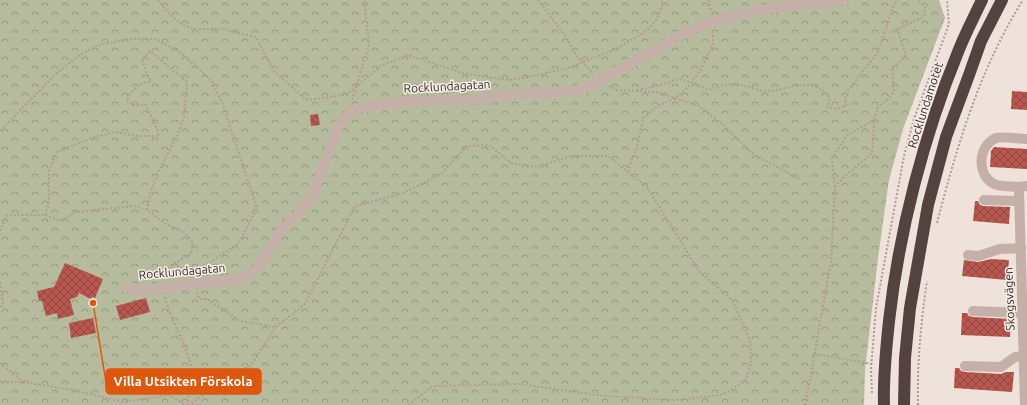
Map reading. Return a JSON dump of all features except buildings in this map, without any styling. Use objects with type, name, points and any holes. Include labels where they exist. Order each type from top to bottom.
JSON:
[{"type":"highway","name":"Rocklundamotet","points":[[884,405],[884,384],[895,274],[909,205],[932,123],[958,52],[982,0]]},
{"type":"highway","points":[[904,405],[905,358],[910,308],[928,205],[946,138],[982,41],[1002,0]]},
{"type":"highway","points":[[982,41],[1011,0]]},
{"type":"street","name":"Rocklundagatan","points":[[127,288],[147,290],[237,279],[255,271],[265,258],[282,229],[302,210],[314,193],[337,130],[343,120],[352,111],[359,108],[408,101],[465,100],[519,94],[582,90],[699,26],[747,12],[845,0]]},
{"type":"street","points":[[1021,191],[995,184],[989,180],[982,171],[981,157],[986,144],[997,138],[1027,140]]},
{"type":"street","points":[[984,200],[1021,191]]},
{"type":"street","name":"Skogsvägen","points":[[1021,191],[1023,313],[1026,356],[1025,405]]},
{"type":"street","points":[[968,255],[978,256],[1000,249],[1023,250]]},
{"type":"street","points":[[973,311],[1023,313]]},
{"type":"street","points":[[965,366],[1001,367],[1015,357],[1026,356]]},
{"type":"path","points":[[158,0],[172,17],[183,26],[194,29],[223,29],[256,37],[274,71],[306,100],[346,95],[381,66],[408,55],[462,73],[509,80],[568,68],[616,49],[648,30],[657,19],[662,7],[662,0]]},
{"type":"path","points":[[352,111],[353,98],[369,45],[364,0]]},
{"type":"path","points":[[538,0],[566,37],[577,56],[599,81],[617,90],[656,92],[700,106],[722,124],[753,154],[798,179]]},
{"type":"path","points":[[628,172],[631,160],[637,148],[643,118],[658,106],[675,98],[691,83],[700,71],[713,44],[713,22],[708,0]]},
{"type":"path","points":[[637,90],[679,79],[709,90],[735,83],[762,91],[811,85],[824,91],[830,98],[828,107],[836,109],[846,105],[845,94],[878,52],[897,0]]},
{"type":"path","points":[[835,187],[843,178],[871,154],[873,146],[874,120],[878,107],[887,100],[894,91],[892,68],[906,55],[897,29],[924,18],[925,7],[918,0]]},
{"type":"path","points":[[947,0],[949,24]]},
{"type":"path","points":[[936,225],[954,159],[984,73],[1009,22],[1023,0]]},
{"type":"path","points":[[0,131],[58,72],[78,56],[98,45],[130,39],[156,39],[181,53],[212,81],[223,104],[257,208],[238,243],[209,263],[191,272],[199,298],[207,299],[239,321],[276,327]]},
{"type":"path","points":[[45,215],[49,202],[49,171],[57,152],[94,137],[116,132],[138,136],[158,136],[157,129],[146,105],[133,105],[126,100],[140,83],[151,81],[142,60],[150,51],[187,82],[184,117],[178,134],[159,170],[151,190],[147,210]]},
{"type":"path","points":[[805,405],[831,261],[835,187],[832,158],[846,136],[874,120]]},
{"type":"path","points":[[187,405],[252,365],[276,327],[304,304],[355,206],[401,194],[440,174],[467,146],[489,145],[511,163],[537,167],[571,156],[608,156],[647,188],[699,271],[734,301],[750,341],[751,364],[745,381],[723,394],[706,398],[675,400],[604,396],[518,384],[432,386],[409,405]]},
{"type":"path","points":[[0,231],[7,215],[45,215],[60,221],[76,212],[135,206],[147,210],[164,223],[184,232],[193,242],[191,254],[165,269],[161,283],[172,321],[190,363],[191,384],[187,405]]},
{"type":"path","points":[[918,405],[917,378],[920,330],[927,278]]},
{"type":"path","points":[[0,282],[3,303],[0,309]]},
{"type":"path","points":[[815,354],[872,364]]},
{"type":"path","points":[[0,363],[23,382]]},
{"type":"path","points":[[0,382],[23,382],[72,390],[123,402],[170,395],[187,405]]},
{"type":"path","points":[[192,405],[201,405]]},
{"type":"green space","points":[[0,0],[939,0],[945,18],[903,129],[889,180],[865,370],[864,405],[0,405]]},
{"type":"place","name":"Villa Utsikten Förskola","points":[[93,303]]}]
